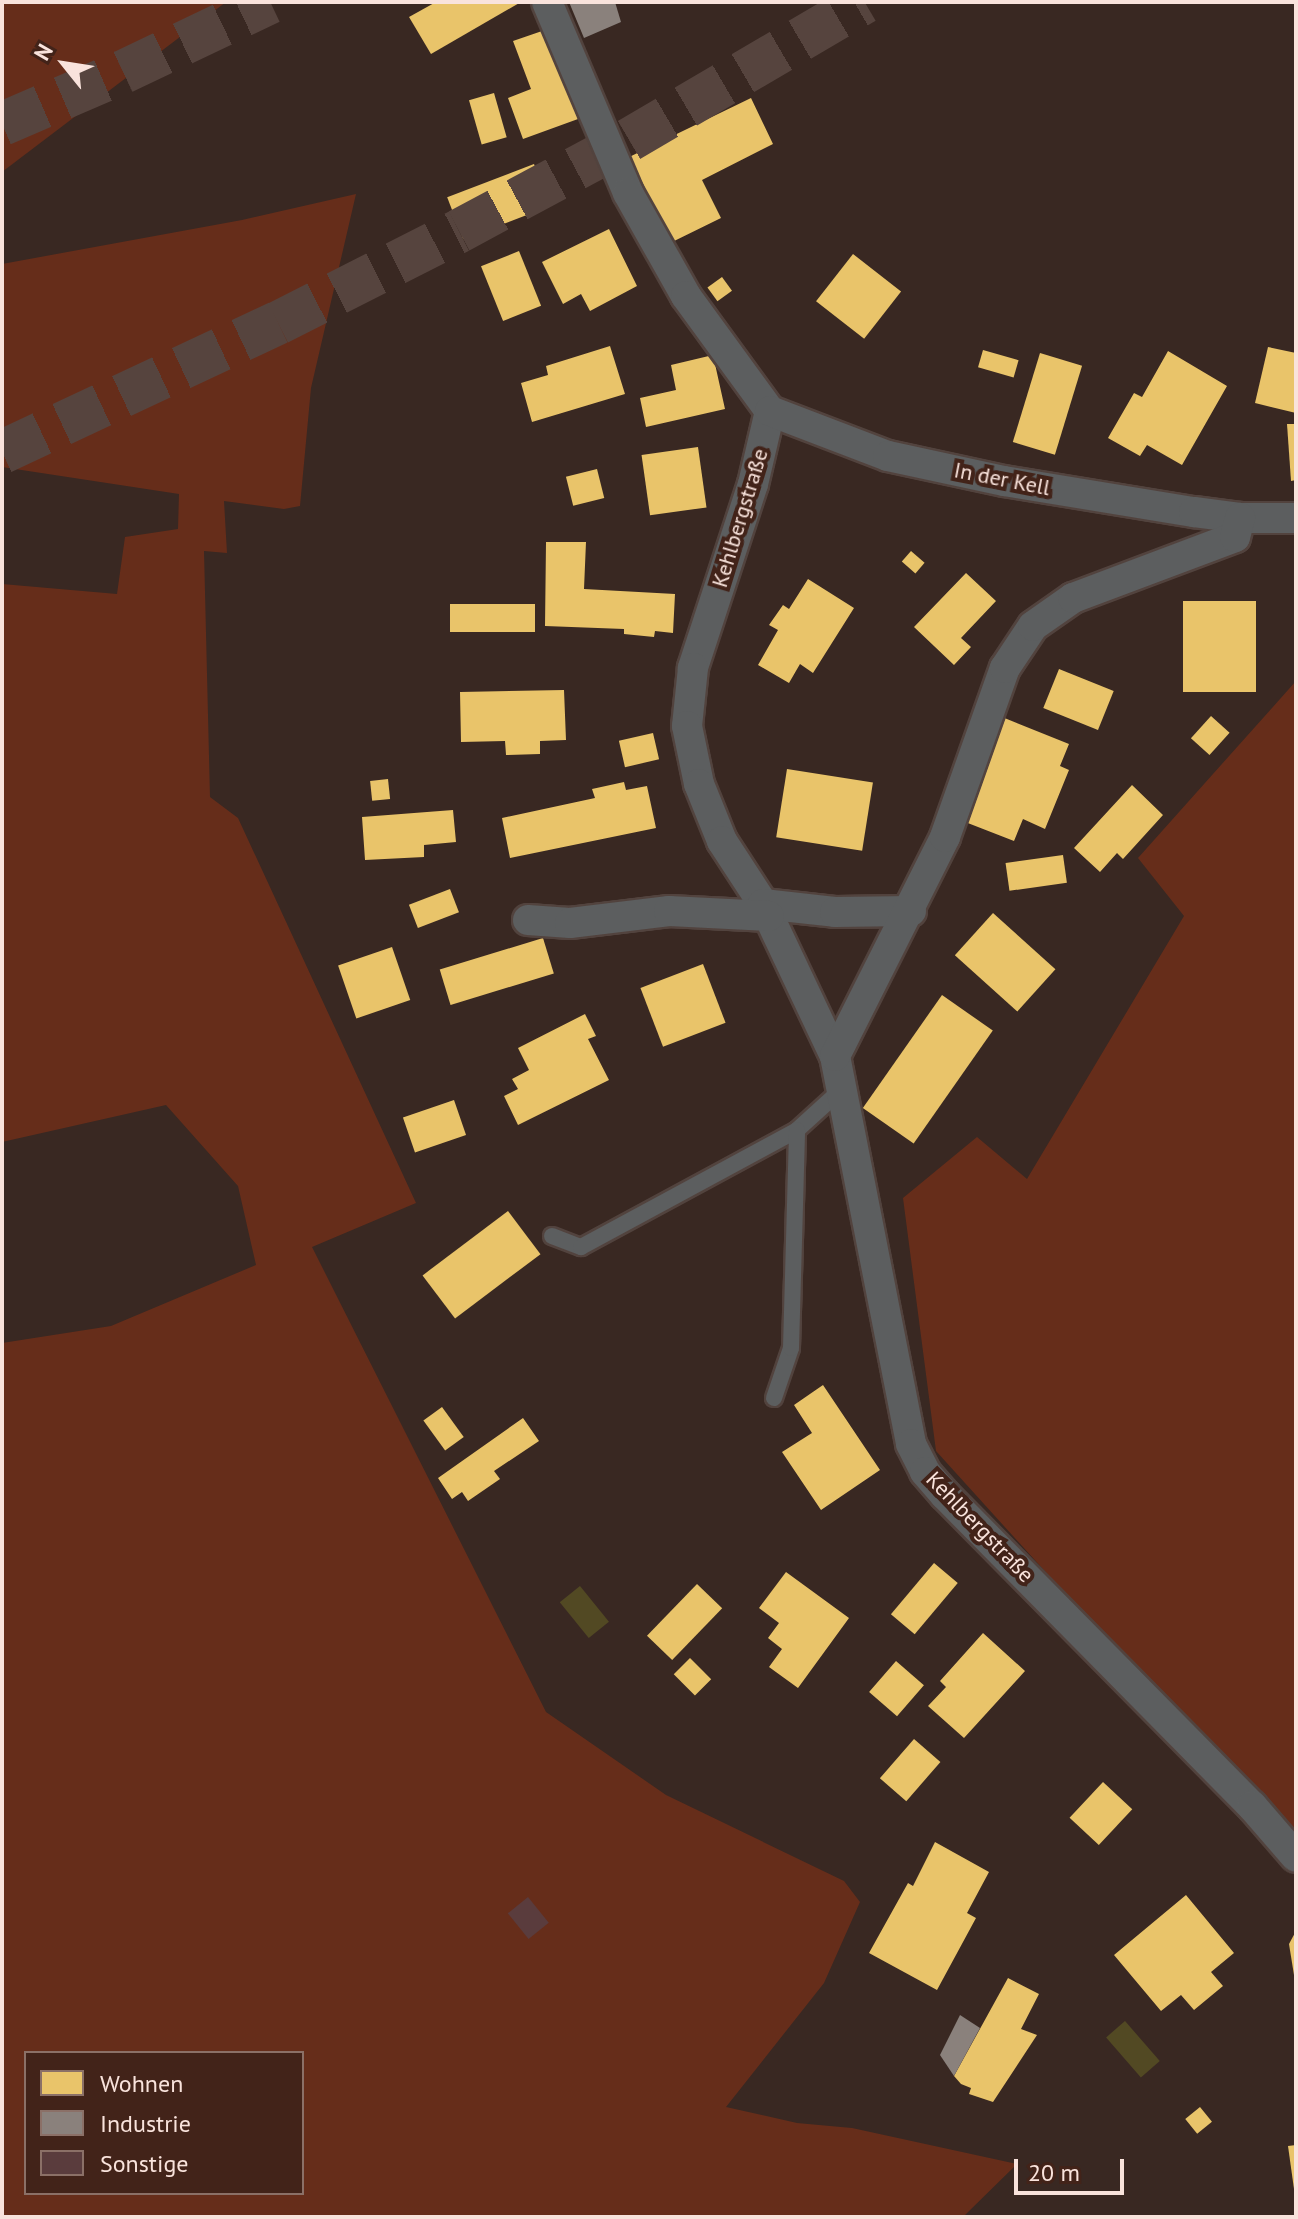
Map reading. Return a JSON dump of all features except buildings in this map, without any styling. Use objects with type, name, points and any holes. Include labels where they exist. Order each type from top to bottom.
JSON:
[{"type":"street","points":[[547,2],[628,193],[686,296],[770,411]]},
{"type":"street","name":"In der Kell","points":[[770,411],[888,456],[1004,481],[1240,518],[1296,518]]},
{"type":"street","name":"Kehlbergstraße","points":[[770,411],[753,484],[693,668],[687,726],[699,784],[722,841],[766,910],[835,1056],[911,1444],[925,1472],[1252,1806],[1296,1857]]},
{"type":"street","points":[[835,1056],[911,911],[945,837],[1005,668],[1033,626],[1073,598],[1235,537],[1240,518]]},
{"type":"street","points":[[528,920],[570,923],[669,911],[911,911]]},
{"type":"lane","points":[[552,1236],[581,1247],[797,1130],[842,1089]]},
{"type":"lane","points":[[774,1398],[791,1348],[797,1130]]},
{"type":"shaded area","points":[[2,2],[226,2],[2,172]]},
{"type":"shaded area","points":[[356,194],[311,388],[300,506],[284,509],[224,501],[227,553],[204,551],[210,797],[238,818],[416,1203],[312,1247],[546,1712],[666,1795],[844,1881],[860,1902],[824,1983],[726,2107],[797,2123],[852,2128],[1017,2164],[963,2217],[2,2217],[2,1343],[111,1326],[256,1265],[238,1186],[166,1105],[2,1142],[2,584],[117,594],[125,537],[178,529],[179,494],[2,467],[2,264],[242,220]]},
{"type":"shaded area","points":[[1296,681],[1296,1833],[1080,1610],[936,1451],[903,1198],[977,1137],[1027,1179],[1184,916],[1138,858]]},
{"type":"shaded area","points":[[580,1586],[609,1622],[589,1638],[560,1602]]},
{"type":"shaded area","points":[[1125,2021],[1160,2061],[1141,2077],[1106,2037]]},
{"type":"tunnel","points":[[2,124],[123,72],[270,2]]},
{"type":"tunnel","points":[[2,452],[278,323],[459,231],[629,140],[864,2]]}]
